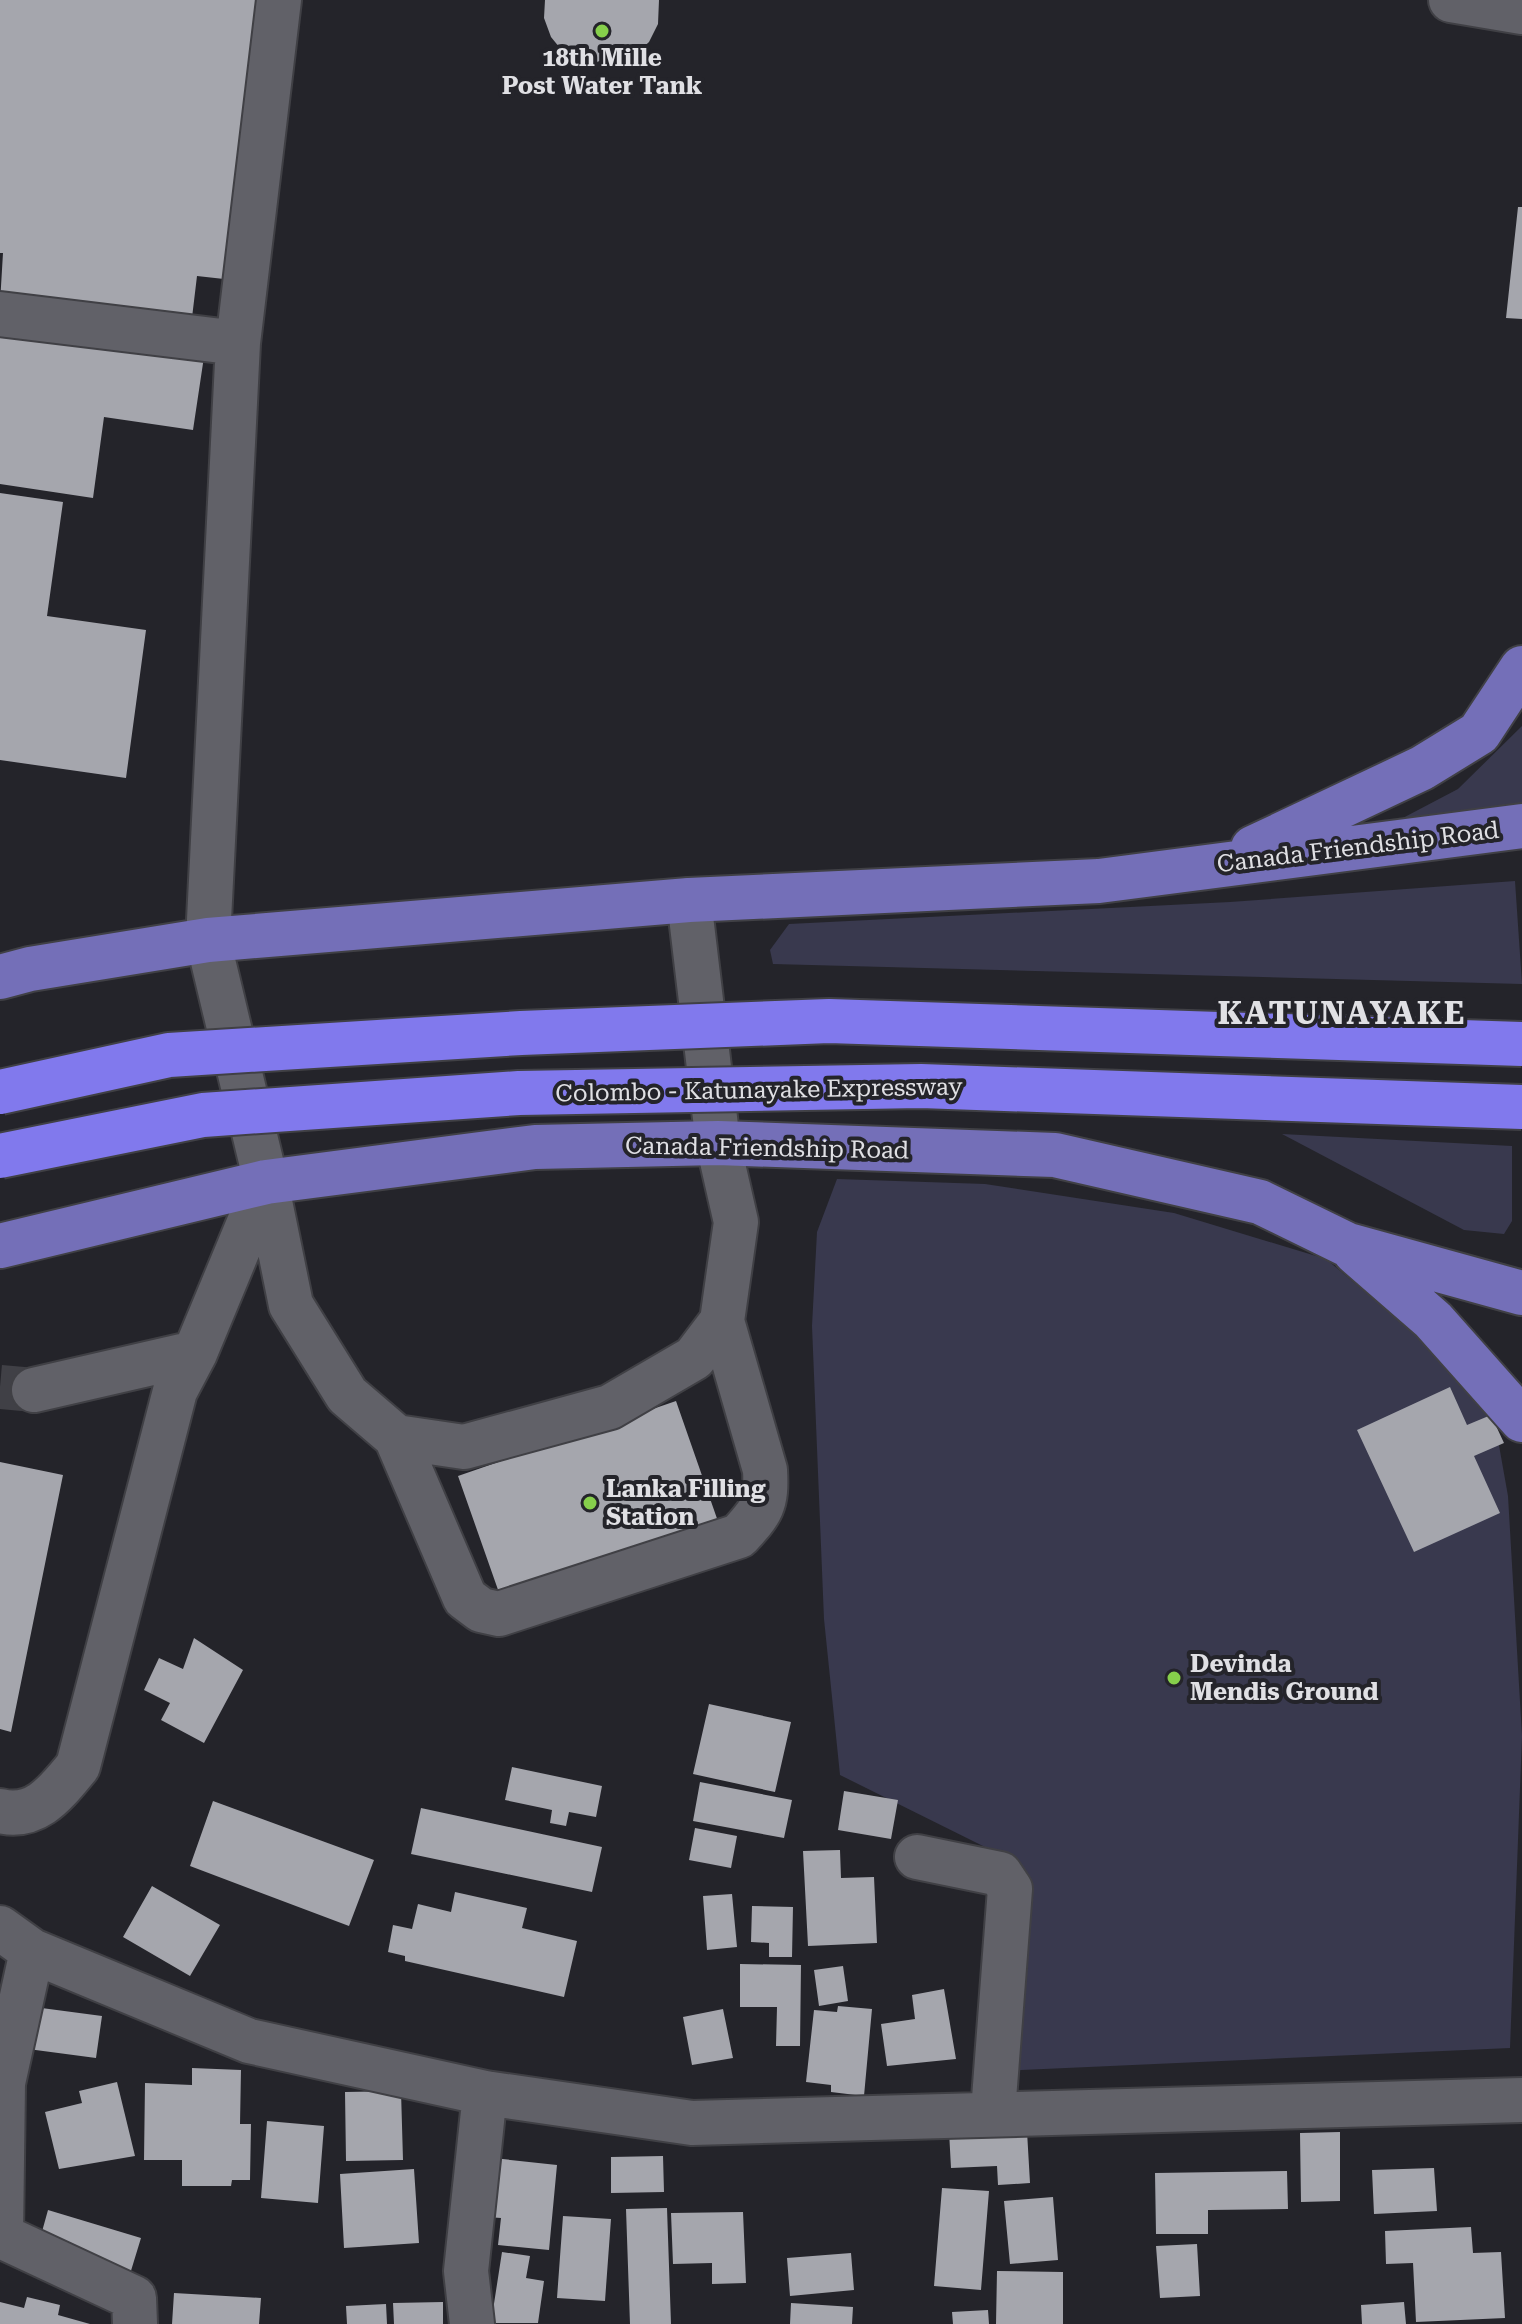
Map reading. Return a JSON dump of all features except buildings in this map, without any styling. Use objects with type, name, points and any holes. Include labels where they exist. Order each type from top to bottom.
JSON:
[{"type":"highway","points":[[0,1092],[169,1055],[521,1033],[829,1021],[1522,1044]]},
{"type":"highway","name":"Colombo - Katunayake Expressway","points":[[0,1156],[203,1115],[519,1093],[921,1086],[1522,1107]]},
{"type":"main road","points":[[1099,881],[1240,854],[1422,768],[1479,733],[1522,668]]},
{"type":"main road","name":"Canada Friendship Road","points":[[0,977],[30,969],[208,940],[689,900],[1099,881],[1522,826]]},
{"type":"main road","name":"Canada Friendship Road","points":[[0,1246],[266,1182],[535,1147],[718,1143],[1055,1155],[1260,1202],[1348,1245],[1522,1293]]},
{"type":"main road","points":[[1348,1245],[1433,1320],[1522,1420]]},
{"type":"street","points":[[279,0],[238,343],[208,940],[266,1182],[291,1305],[347,1395],[396,1437],[465,1598],[481,1610],[499,1614],[739,1536],[763,1510],[765,1470],[722,1321],[736,1222],[718,1143],[689,900]]},
{"type":"street","points":[[1451,0],[1522,12]]},
{"type":"street","points":[[0,314],[238,343]]},
{"type":"street","points":[[0,1811],[35,1810],[53,1796],[78,1766],[175,1391],[195,1353],[266,1182]]},
{"type":"street","points":[[396,1437],[464,1447],[610,1407],[694,1358],[722,1321]]},
{"type":"street","points":[[34,1390],[195,1353]]},
{"type":"street","points":[[917,1857],[1000,1874],[1010,1889],[993,2112]]},
{"type":"street","points":[[135,2324],[134,2298],[1,2236],[3,2083],[16,1940],[249,2041],[485,2093],[692,2123],[993,2112],[1522,2100]]},
{"type":"street","points":[[472,2324],[466,2271],[485,2093]]},
{"type":"shaded area","points":[[1522,726],[1522,813],[1399,820],[1458,789]]},
{"type":"shaded area","points":[[1515,881],[1522,984],[773,964],[770,950],[789,924],[1230,902]]},
{"type":"shaded area","points":[[1282,1134],[1512,1146],[1512,1221],[1504,1234],[1464,1230]]},
{"type":"shaded area","name":"Devinda Mendis Ground","points":[[837,1179],[985,1184],[1174,1213],[1326,1259],[1425,1342],[1492,1406],[1508,1496],[1522,1736],[1510,2048],[978,2072],[989,1849],[840,1775],[824,1619],[812,1326],[817,1232]]},
{"type":"tunnel","points":[[0,1387],[34,1390]]},
{"type":"place","name":"18th Mille Post Water Tank","points":[[602,31]]},
{"type":"place","name":"Lanka Filling Station","points":[[590,1503]]},
{"type":"place","name":"Devinda Mendis Ground","points":[[1174,1678]]},
{"type":"district","name":"KATUNAYAKE","points":[[1342,1013]]}]
